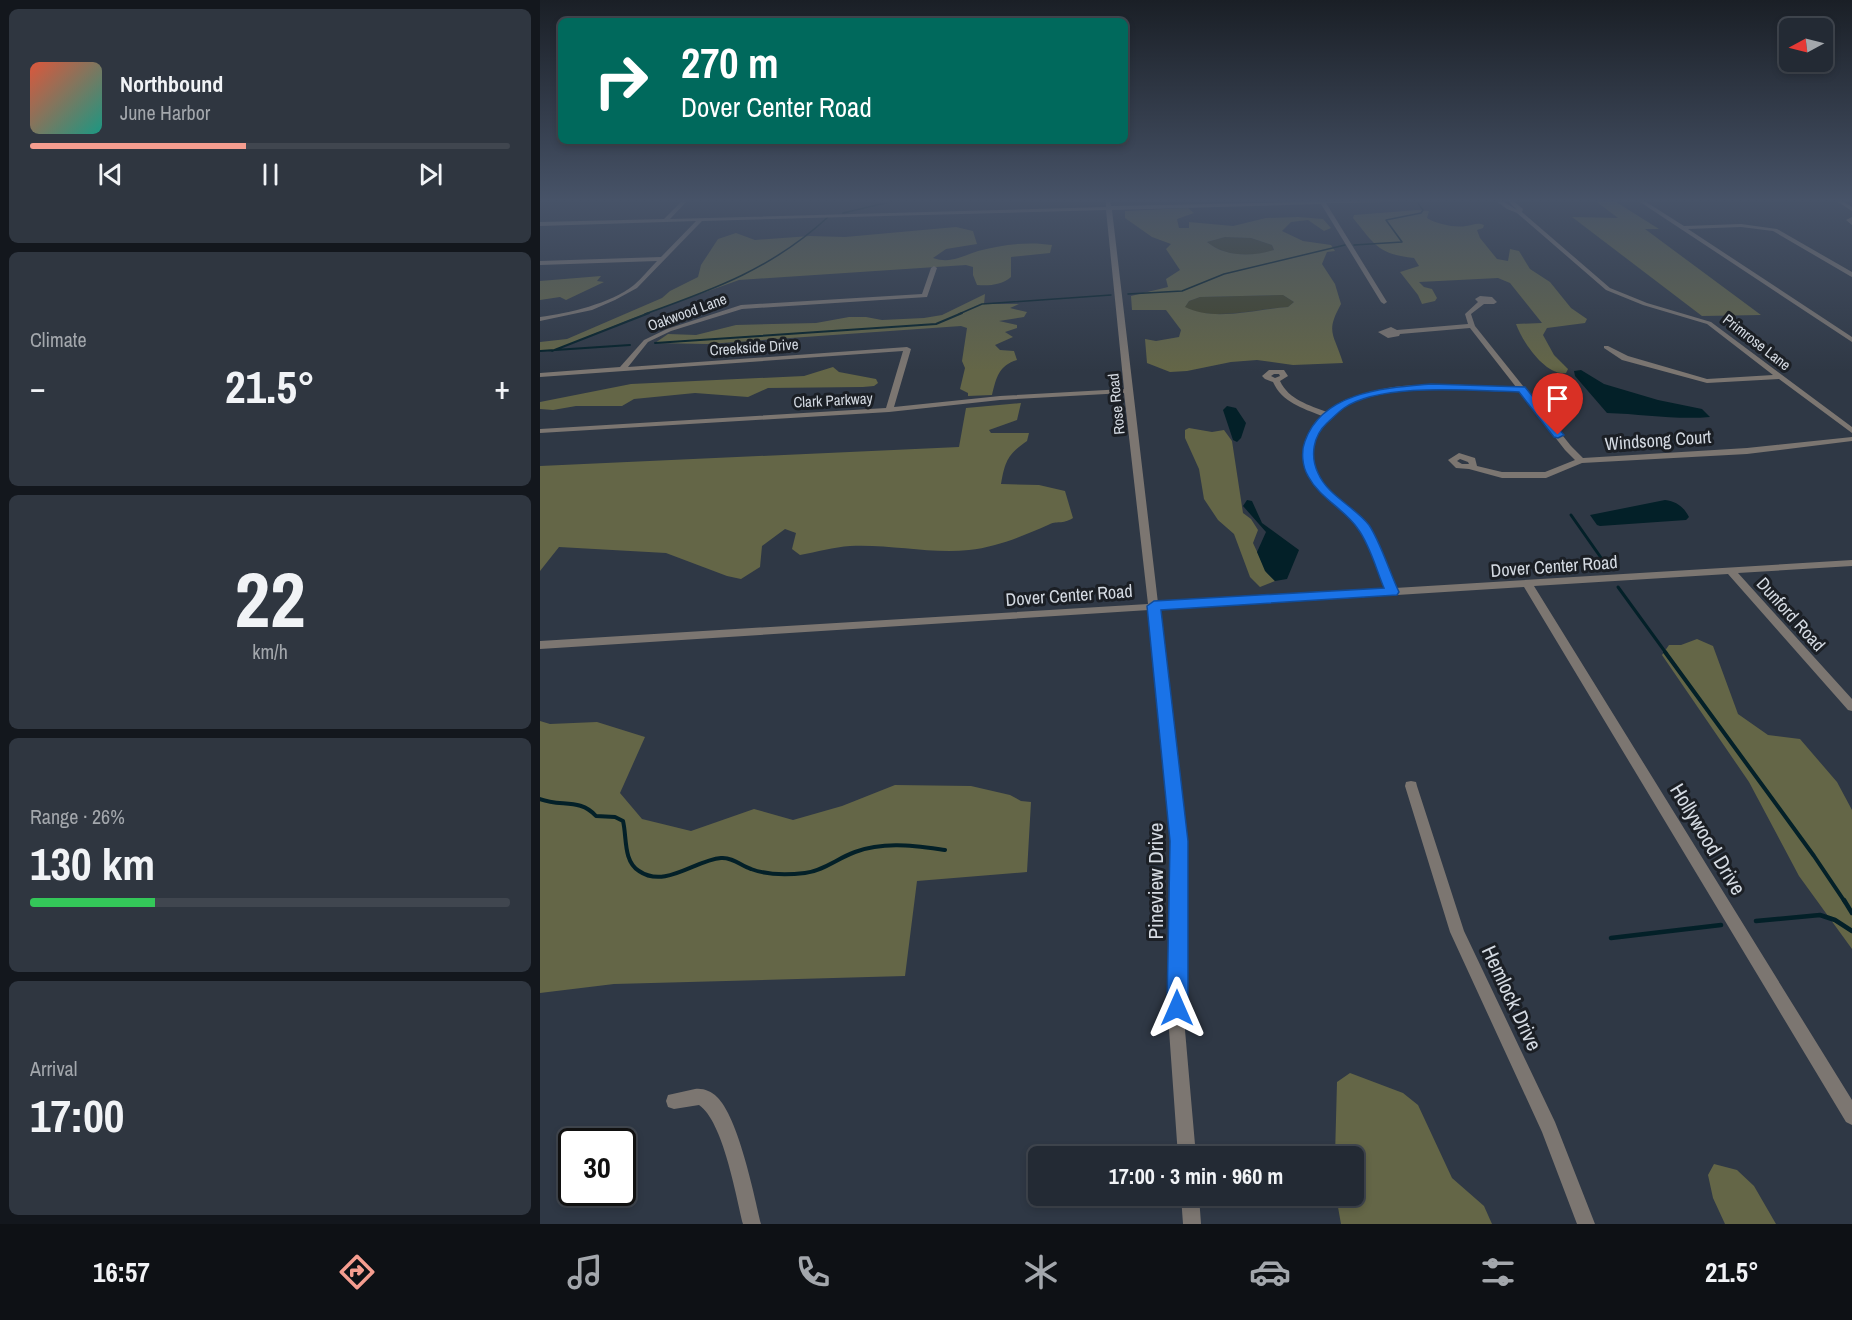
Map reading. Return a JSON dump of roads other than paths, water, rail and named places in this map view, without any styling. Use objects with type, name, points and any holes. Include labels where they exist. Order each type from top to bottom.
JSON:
[{"type":"street","name":"Rose Road","points":[[1114,257],[1154,606]]},
{"type":"street","points":[[1357,257],[1384,302]]},
{"type":"street","name":"Primrose Lane","points":[[1571,257],[1608,289],[1621,296],[1709,322],[1852,431]]},
{"type":"street","points":[[1727,257],[1852,340]]},
{"type":"street","points":[[1821,257],[1852,275]]},
{"type":"street","points":[[540,263],[662,259]]},
{"type":"street","points":[[540,320],[603,303],[625,293],[635,287],[662,259]]},
{"type":"street","name":"Oakwood Lane","points":[[622,369],[646,341],[669,330],[741,307],[925,296],[934,268]]},
{"type":"street","points":[[1482,302],[1468,314],[1472,326],[1568,448],[1581,461]]},
{"type":"street","points":[[1396,332],[1472,326]]},
{"type":"street","points":[[1606,347],[1636,362],[1707,381],[1780,377]]},
{"type":"street","name":"Creekside Drive","points":[[540,375],[907,349],[889,410]]},
{"type":"street","points":[[1276,380],[1279,389],[1289,398],[1327,415]]},
{"type":"street","points":[[1392,592],[1364,527],[1326,493],[1311,471],[1309,442],[1316,426],[1341,405],[1367,395],[1389,391],[1431,387],[1522,389]]},
{"type":"street","name":"Clark Parkway","points":[[540,432],[889,410],[1000,398],[1128,391]]},
{"type":"street","name":"Windsong Court","points":[[1470,467],[1502,476],[1519,477],[1546,475],[1581,461],[1747,451],[1852,439]]},
{"type":"street","name":"Dover Center Road","points":[[540,645],[1528,585],[1852,562]]},
{"type":"street","name":"Dunford Road","points":[[1730,570],[1852,707]]},
{"type":"street","name":"Hollywood Drive","points":[[1528,585],[1852,1116]]},
{"type":"street","name":"Pineview Drive","points":[[1154,606],[1179,831],[1177,1030],[1186,1146]]},
{"type":"street","name":"Hemlock Drive","points":[[1411,786],[1457,932],[1549,1128],[1586,1224]]},
{"type":"street","points":[[674,1101],[702,1097],[715,1105],[732,1146],[752,1224]]},
{"type":"street","points":[[1191,1206],[1192,1224]]},
{"type":"water","points":[[1581,370],[1604,384],[1658,400],[1702,409],[1710,417],[1607,413],[1575,376],[1574,371]]},
{"type":"water","points":[[1227,406],[1236,408],[1246,423],[1241,438],[1237,442],[1233,440],[1223,410]]},
{"type":"water","points":[[1247,500],[1252,501],[1262,523],[1299,550],[1287,579],[1275,581],[1265,571],[1257,552],[1266,532],[1243,506]]},
{"type":"water","points":[[1665,500],[1679,505],[1689,517],[1686,520],[1600,526],[1590,515]]},
{"type":"waterway","points":[[645,314],[719,286],[775,257]]},
{"type":"waterway","points":[[1128,294],[1182,291],[1224,274],[1294,257]]},
{"type":"waterway","points":[[959,314],[982,304],[1111,295]]},
{"type":"waterway","points":[[554,350],[649,313]]},
{"type":"waterway","points":[[655,343],[936,324],[962,313]]},
{"type":"waterway","points":[[554,350],[630,345]]},
{"type":"waterway","points":[[540,351],[554,350]]},
{"type":"waterway","points":[[1571,515],[1604,562],[1607,570]]},
{"type":"waterway","points":[[1618,587],[1666,653]]},
{"type":"waterway","points":[[1665,652],[1845,902]]},
{"type":"waterway","points":[[540,799],[577,805],[590,810],[596,816],[615,817],[623,821],[630,861],[639,871],[649,876],[670,875],[721,858],[757,871],[792,874],[818,870],[855,852],[878,846],[900,845],[945,850]]},
{"type":"waterway","points":[[1844,900],[1852,913]]},
{"type":"waterway","points":[[1756,921],[1820,915],[1835,920],[1852,931]]},
{"type":"waterway","points":[[1611,938],[1721,925]]}]
